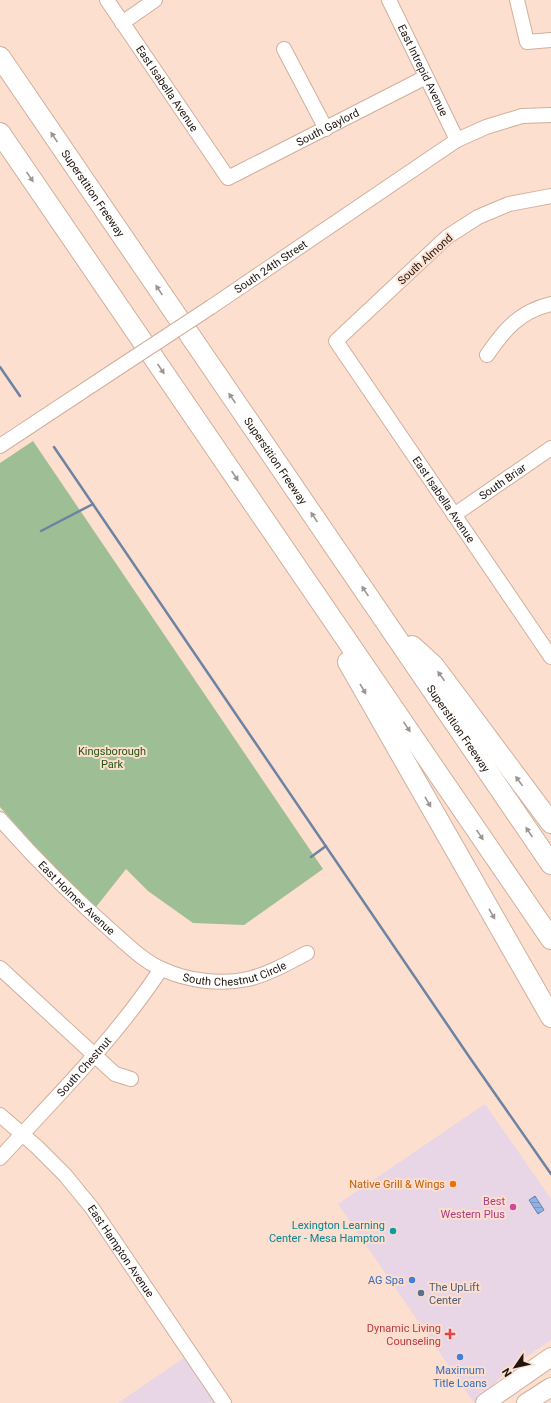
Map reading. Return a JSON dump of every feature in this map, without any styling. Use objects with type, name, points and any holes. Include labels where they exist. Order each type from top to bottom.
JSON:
[{"type":"highway","name":"Superstition Freeway","points":[[0,57],[551,864]]},
{"type":"highway","points":[[0,133],[551,939]]},
{"type":"highway","points":[[274,533],[551,1017]]},
{"type":"highway","points":[[387,624],[434,666],[551,823]]},
{"type":"main road","points":[[485,1403],[551,1357]]},
{"type":"main road","points":[[526,1403],[551,1387]]},
{"type":"street","name":"East Isabella Avenue","points":[[106,0],[228,178]]},
{"type":"street","points":[[122,23],[155,0]]},
{"type":"street","name":"East Intrepid Avenue","points":[[389,0],[457,140]]},
{"type":"street","points":[[518,0],[527,42],[551,40]]},
{"type":"street","points":[[284,49],[326,129]]},
{"type":"street","name":"South Gaylord","points":[[228,178],[426,77]]},
{"type":"street","name":"South 24th Street","points":[[0,446],[211,307],[457,140],[486,127],[522,116],[551,115]]},
{"type":"street","name":"South Almond","points":[[336,341],[453,233],[478,217],[509,204],[551,196]]},
{"type":"street","points":[[487,355],[502,333],[521,316],[542,306],[551,304]]},
{"type":"street","name":"East Isabella Avenue","points":[[336,341],[551,657]]},
{"type":"street","name":"South Briar","points":[[454,515],[551,448]]},
{"type":"street","name":"East Holmes Avenue","points":[[0,819],[63,886],[96,918],[146,959],[161,969]]},
{"type":"street","name":"South Chestnut Circle","points":[[161,969],[204,981],[247,979],[266,973],[307,953]]},
{"type":"street","points":[[0,968],[115,1074],[131,1079]]},
{"type":"street","name":"South Chestnut","points":[[0,1158],[127,1018],[161,969]]},
{"type":"street","name":"East Hampton Avenue","points":[[0,1115],[65,1175],[92,1208],[224,1403]]},
{"type":"shaded area","points":[[485,1104],[551,1199],[551,1340],[507,1370],[484,1396],[474,1403],[338,1204]]},
{"type":"shaded area","points":[[184,1358],[215,1403],[118,1403]]},
{"type":"green space","name":"Kingsborough Park","points":[[33,441],[323,869],[244,925],[193,923],[148,891],[126,869],[96,907],[48,861],[0,807],[0,463]]},
{"type":"water","points":[[535,1196],[544,1210],[538,1214],[529,1200]]},
{"type":"waterway","points":[[0,367],[20,396]]},
{"type":"waterway","points":[[54,447],[470,1058],[551,1174]]},
{"type":"waterway","points":[[41,531],[93,504]]},
{"type":"waterway","points":[[311,857],[326,846]]},
{"type":"place","name":"Native Grill & Wings","points":[[453,1184]]},
{"type":"place","name":"Best Western Plus","points":[[513,1207]]},
{"type":"place","name":"Lexington Learning Center - Mesa Hampton","points":[[393,1231]]},
{"type":"place","name":"AG Spa","points":[[412,1280]]},
{"type":"place","name":"The UpLift Center","points":[[421,1293]]},
{"type":"place","name":"Dynamic Living Counseling","points":[[450,1334]]},
{"type":"place","name":"Maximum Title Loans","points":[[460,1357]]}]
